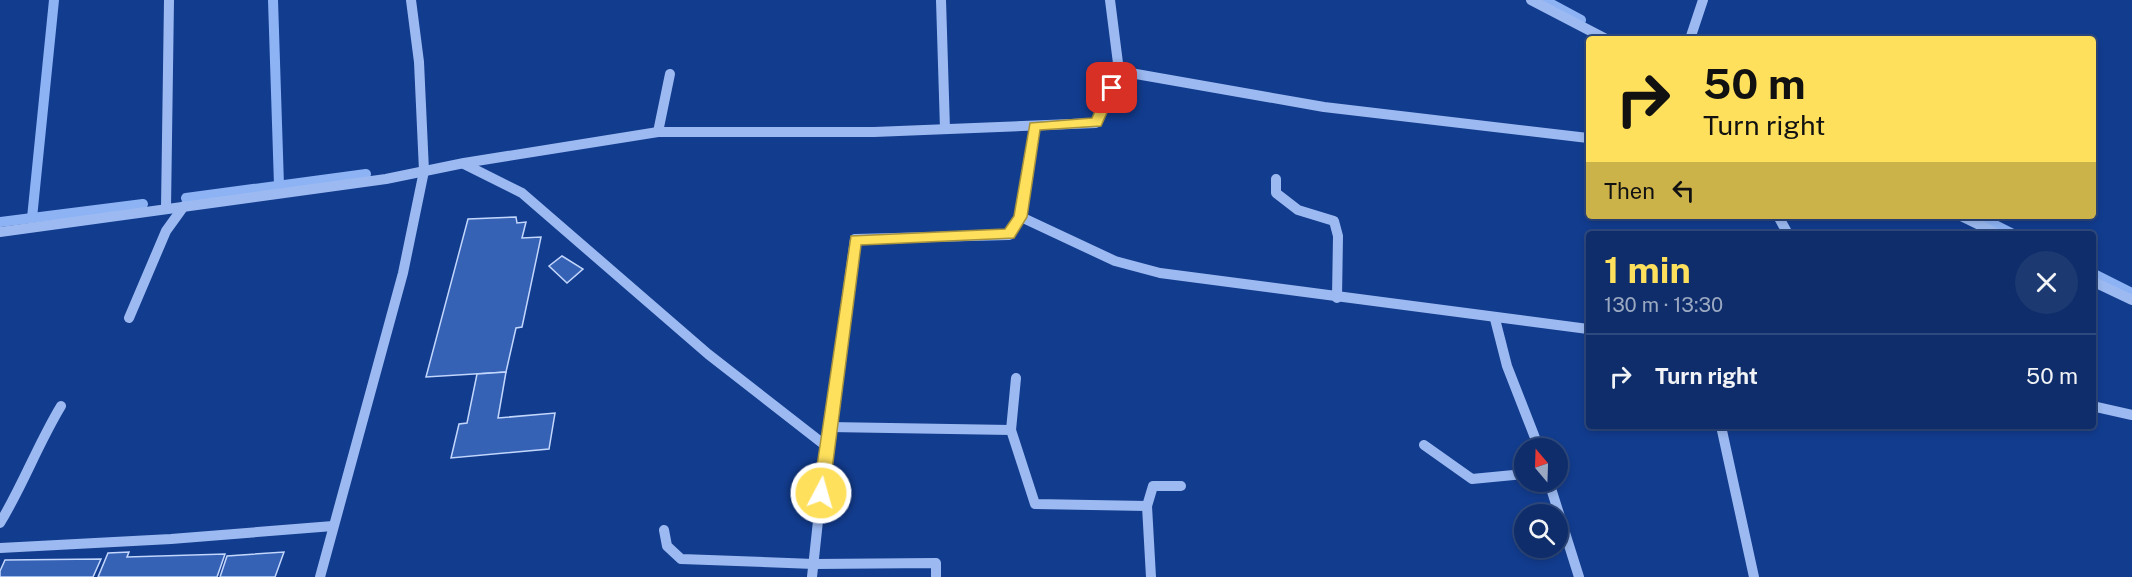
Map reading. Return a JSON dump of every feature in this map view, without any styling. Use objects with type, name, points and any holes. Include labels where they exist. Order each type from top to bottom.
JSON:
[{"type":"street","points":[[166,208],[169,0]]},
{"type":"street","points":[[320,577],[403,273],[424,171],[419,62],[411,0]]},
{"type":"street","points":[[941,0],[945,129]]},
{"type":"street","points":[[0,232],[386,179],[464,163],[658,132],[945,129],[1096,123],[1119,71],[1110,0]]},
{"type":"street","points":[[1531,0],[1600,36]]},
{"type":"street","points":[[1691,36],[1703,0]]},
{"type":"street","points":[[1119,71],[1323,107],[1586,138]]},
{"type":"street","points":[[658,132],[670,74]]},
{"type":"street","points":[[812,577],[826,446],[855,239],[1009,235],[1021,217],[1035,126]]},
{"type":"street","points":[[464,163],[522,194],[708,354],[826,446]]},
{"type":"street","points":[[1276,179],[1276,193],[1298,210],[1334,221],[1338,236],[1337,298]]},
{"type":"street","points":[[129,318],[166,231],[184,206]]},
{"type":"street","points":[[1021,217],[1115,261],[1160,273],[1495,319],[1586,329]]},
{"type":"street","points":[[1967,219],[1992,231]]},
{"type":"street","points":[[2096,283],[2132,300]]},
{"type":"street","points":[[1495,319],[1507,366],[1535,438]]},
{"type":"street","points":[[1016,378],[1011,430],[1035,504],[1147,506]]},
{"type":"street","points":[[0,523],[20,490],[44,434],[62,406]]},
{"type":"street","points":[[2096,407],[2132,415]]},
{"type":"street","points":[[829,426],[1011,430]]},
{"type":"street","points":[[1722,429],[1754,577]]},
{"type":"street","points":[[1424,445],[1472,479],[1514,475]]},
{"type":"street","points":[[1151,577],[1147,506],[1153,486],[1181,486]]},
{"type":"street","points":[[1553,492],[1579,577]]},
{"type":"street","points":[[0,548],[171,539],[333,526]]},
{"type":"street","points":[[664,530],[667,546],[681,560],[814,564],[936,563],[936,577]]},
{"type":"building","points":[[516,217],[517,223],[526,222],[522,238],[541,237],[522,327],[516,328],[506,372],[426,377],[468,219]]},
{"type":"building","points":[[562,256],[583,269],[567,283],[549,266]]},
{"type":"building","points":[[506,372],[498,418],[555,413],[549,449],[451,458],[459,424],[467,423],[477,374]]},
{"type":"building","points":[[129,552],[127,557],[225,554],[217,577],[98,577],[108,553]]},
{"type":"building","points":[[284,552],[275,577],[220,577],[227,556]]},
{"type":"building","points":[[101,559],[93,577],[0,577],[5,560]]},
{"type":"waterway","points":[[32,218],[54,0]]},
{"type":"waterway","points":[[273,0],[279,185]]},
{"type":"waterway","points":[[1544,0],[1581,20]]},
{"type":"waterway","points":[[186,198],[366,174]]},
{"type":"waterway","points":[[32,218],[143,204]]},
{"type":"waterway","points":[[0,222],[32,218]]},
{"type":"waterway","points":[[1983,219],[2007,231]]},
{"type":"waterway","points":[[2096,275],[2132,293]]},
{"type":"route","points":[[821,493],[855,239],[1009,235],[1021,217],[1035,126],[1096,123],[1112,88]]}]
